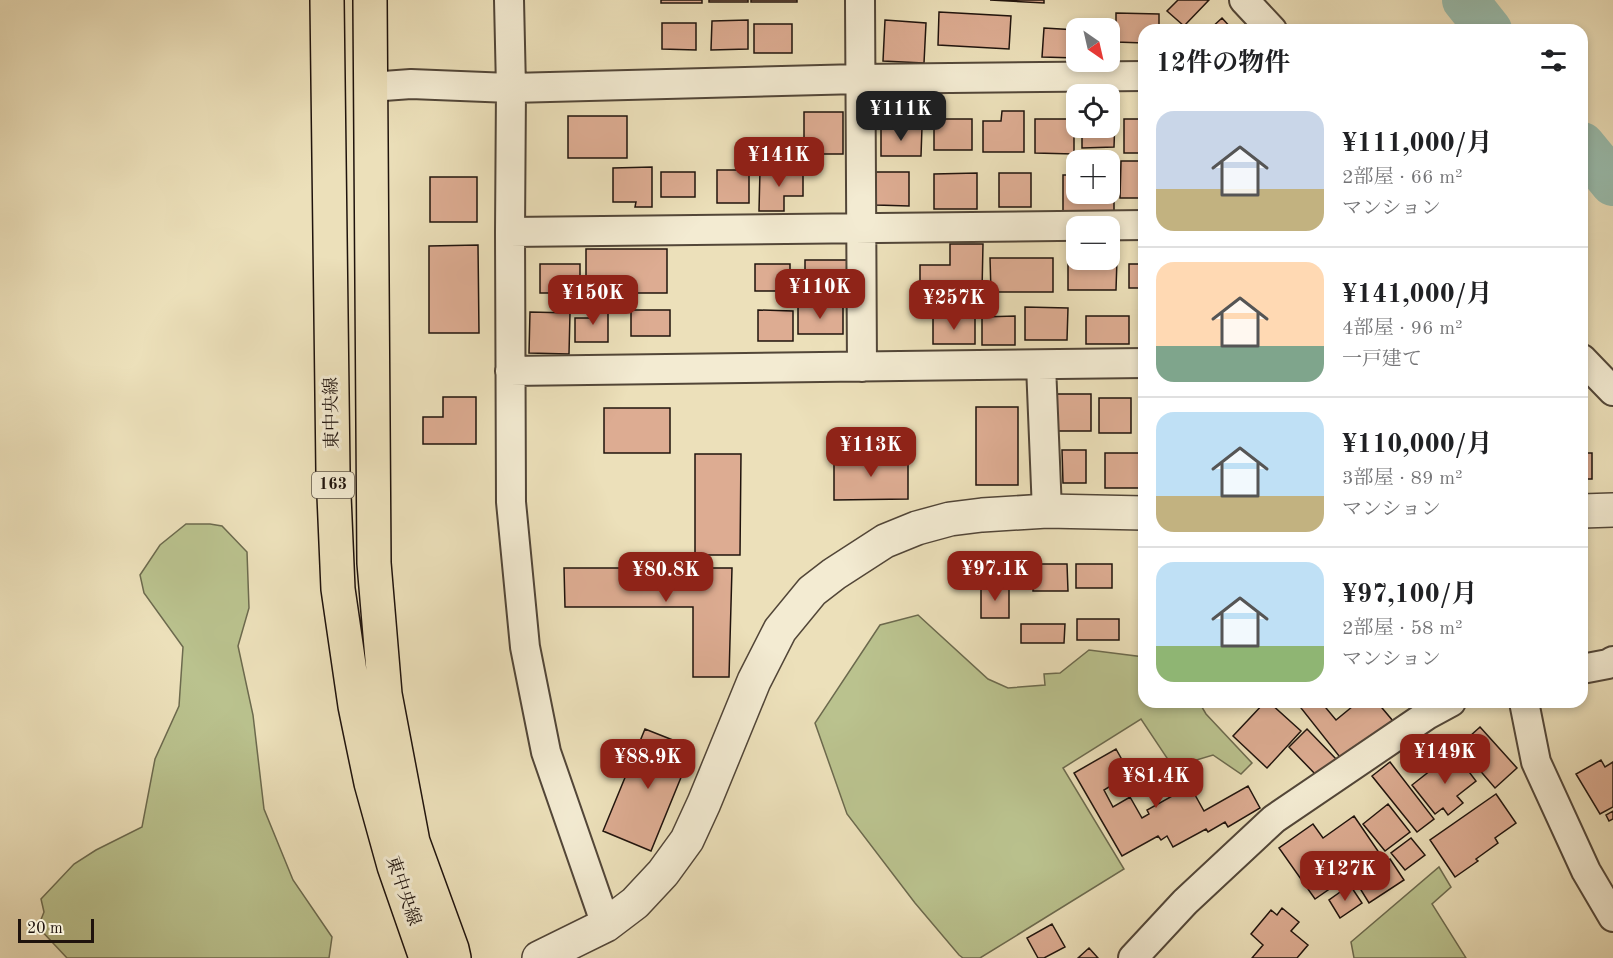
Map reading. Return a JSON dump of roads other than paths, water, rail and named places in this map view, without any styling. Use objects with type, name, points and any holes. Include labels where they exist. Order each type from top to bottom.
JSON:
[{"type":"highway","name":"東中央線","points":[[327,0],[333,472],[338,589],[356,706],[371,783],[394,866],[426,958]]},
{"type":"highway","name":"東中央線","points":[[370,0],[374,563],[385,694],[413,842],[454,958]]},
{"type":"street","points":[[509,0],[511,501],[525,646],[546,752],[606,925]]},
{"type":"street","points":[[860,0],[862,367]]},
{"type":"street","points":[[1244,0],[1265,24]]},
{"type":"street","points":[[370,87],[411,84],[511,88],[1138,76]]},
{"type":"street","points":[[510,231],[1138,225]]},
{"type":"street","points":[[510,371],[1138,363]]},
{"type":"street","points":[[1041,364],[1047,511]]},
{"type":"street","points":[[1588,365],[1613,391]]},
{"type":"street","points":[[1588,511],[1613,510]]},
{"type":"street","points":[[539,958],[606,925],[635,903],[663,873],[687,840],[754,681],[780,630],[812,591],[855,559],[885,541],[917,528],[961,518],[1047,511],[1138,513]]},
{"type":"street","points":[[1588,668],[1613,661]]},
{"type":"street","points":[[1133,958],[1185,902],[1274,819],[1440,708]]},
{"type":"street","points":[[1525,708],[1536,762],[1586,871],[1613,917]]},
{"type":"waterway","points":[[1465,0],[1484,24]]},
{"type":"waterway","points":[[1588,152],[1613,183]]}]
